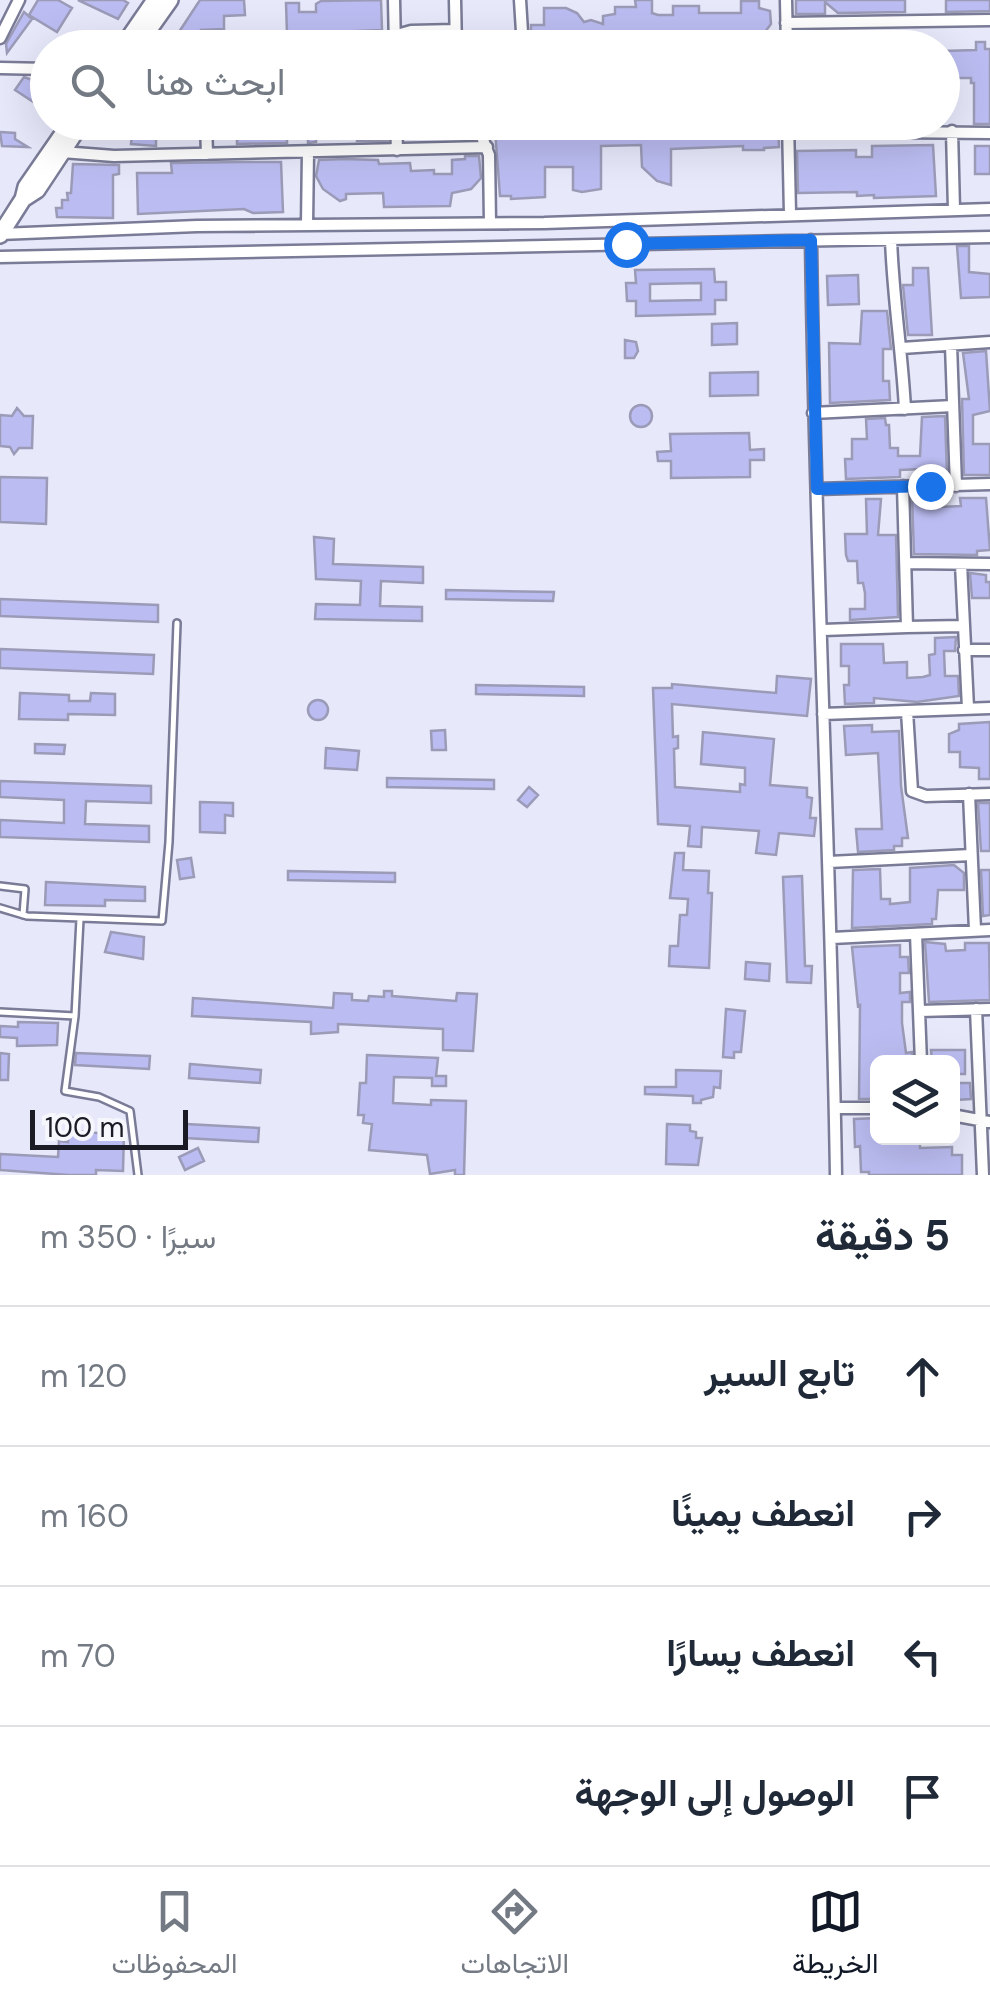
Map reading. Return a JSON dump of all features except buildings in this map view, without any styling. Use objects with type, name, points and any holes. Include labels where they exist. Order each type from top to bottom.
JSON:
[{"type":"main road","points":[[134,30],[155,0]]},
{"type":"main road","points":[[149,30],[170,0]]},
{"type":"main road","points":[[0,234],[59,140]]},
{"type":"main road","points":[[23,199],[38,190],[70,140]]},
{"type":"street","points":[[0,38],[19,0]]},
{"type":"street","points":[[394,0],[395,30]]},
{"type":"street","points":[[455,0],[456,30]]},
{"type":"street","points":[[520,0],[522,30]]},
{"type":"street","points":[[786,0],[786,30]]},
{"type":"street","points":[[786,23],[990,20]]},
{"type":"street","points":[[0,68],[30,69]]},
{"type":"street","points":[[960,132],[990,134]]},
{"type":"street","points":[[206,140],[206,154]]},
{"type":"street","points":[[397,140],[397,150]]},
{"type":"street","points":[[484,140],[490,223]]},
{"type":"street","points":[[788,140],[790,214]]},
{"type":"street","points":[[952,140],[954,210]]},
{"type":"street","points":[[62,152],[89,156],[487,147]]},
{"type":"street","points":[[307,224],[308,152]]},
{"type":"street","points":[[0,234],[990,210]]},
{"type":"street","points":[[777,216],[780,240]]},
{"type":"street","points":[[0,257],[990,237]]},
{"type":"street","points":[[811,240],[836,1175]]},
{"type":"street","points":[[891,240],[893,301],[902,348],[905,409]]},
{"type":"street","points":[[902,348],[990,342]]},
{"type":"street","points":[[951,345],[956,486]]},
{"type":"street","points":[[813,413],[953,406]]},
{"type":"street","points":[[817,489],[990,484]]},
{"type":"street","points":[[903,486],[907,627]]},
{"type":"street","points":[[906,563],[990,564]]},
{"type":"street","points":[[961,564],[968,708]]},
{"type":"street","points":[[822,630],[962,626]]},
{"type":"street","points":[[964,650],[990,650]]},
{"type":"street","points":[[823,714],[990,708]]},
{"type":"street","points":[[907,711],[912,791],[926,796],[990,794]]},
{"type":"street","points":[[969,794],[975,930]]},
{"type":"street","points":[[829,862],[971,856]]},
{"type":"street","points":[[832,938],[990,930]]},
{"type":"street","points":[[916,934],[921,1055]]},
{"type":"street","points":[[976,1009],[986,1122],[983,1175]]},
{"type":"street","points":[[920,1012],[990,1009]]},
{"type":"street","points":[[835,1108],[870,1108]]},
{"type":"street","points":[[960,1117],[986,1122]]},
{"type":"lane","points":[[0,908],[23,915],[162,921],[169,842],[177,623]]},
{"type":"lane","points":[[0,886],[25,889],[23,915]]},
{"type":"lane","points":[[80,918],[65,1092],[100,1098],[130,1111],[138,1175]]},
{"type":"lane","points":[[0,1012],[74,1016]]},
{"type":"route","points":[[626,244],[811,240],[817,489],[930,486]]}]
